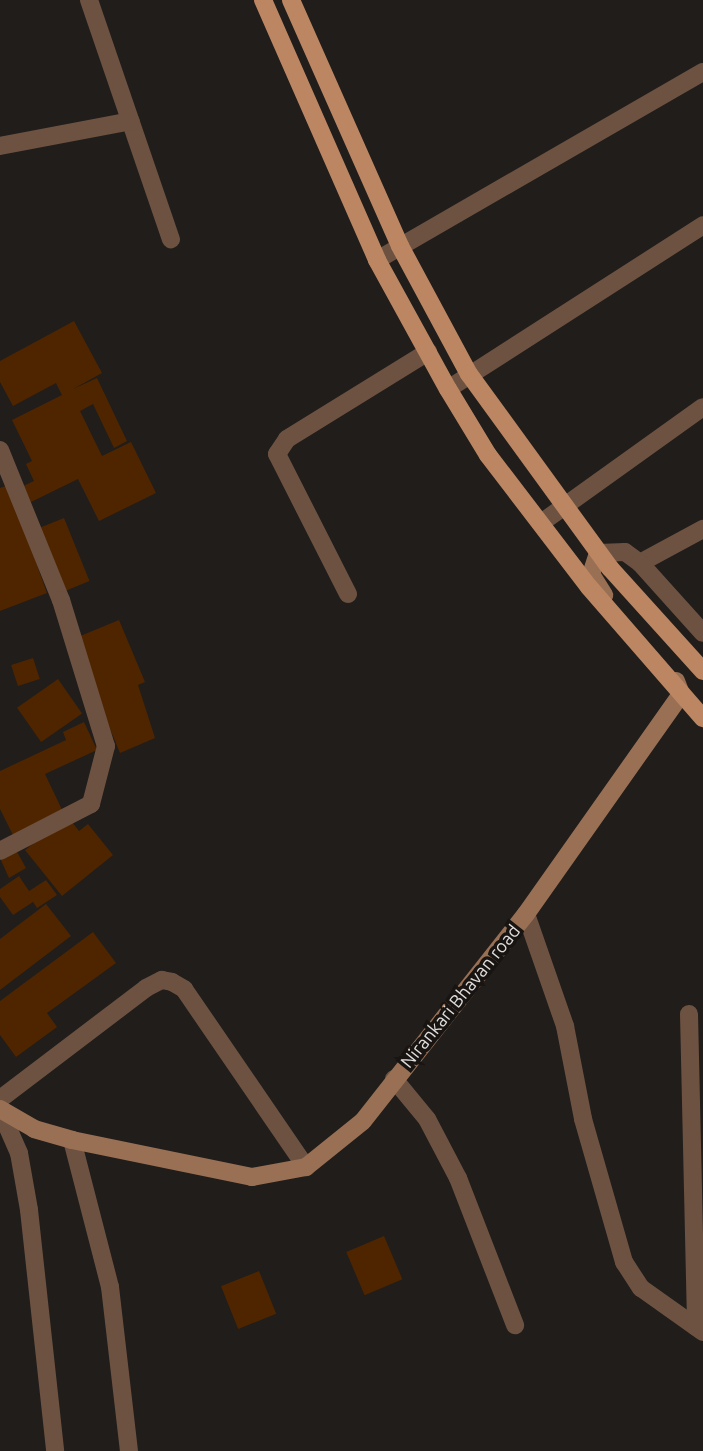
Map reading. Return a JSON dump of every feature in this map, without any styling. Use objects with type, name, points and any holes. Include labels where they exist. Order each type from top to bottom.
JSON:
[{"type":"main road","points":[[263,0],[377,260],[448,389],[488,455],[589,587],[703,718]]},
{"type":"main road","points":[[291,0],[400,246],[469,374],[598,553],[703,671]]},
{"type":"street","points":[[89,0],[171,239]]},
{"type":"street","points":[[377,260],[703,72]]},
{"type":"street","points":[[0,146],[131,121]]},
{"type":"street","points":[[448,389],[703,225]]},
{"type":"street","points":[[348,594],[277,454],[287,439],[428,352]]},
{"type":"street","points":[[541,523],[703,407]]},
{"type":"street","points":[[0,450],[61,600],[106,746],[91,804],[0,851]]},
{"type":"street","points":[[640,563],[703,529]]},
{"type":"street","points":[[598,553],[625,552],[640,563],[703,633]]},
{"type":"street","name":"Nirankari Bhavan road","points":[[0,1109],[34,1129],[72,1140],[252,1177],[306,1167],[363,1121],[526,914],[681,694],[677,681],[594,582],[591,565],[598,553]]},
{"type":"street","points":[[526,914],[565,1026],[583,1119],[624,1262],[641,1288],[700,1330]]},
{"type":"street","points":[[0,1099],[146,988],[162,980],[172,982],[184,989],[306,1167]]},
{"type":"street","points":[[689,1014],[700,1330]]},
{"type":"street","points":[[394,1079],[427,1119],[458,1178],[515,1325]]},
{"type":"street","points":[[0,1109],[19,1153],[29,1210],[55,1451]]},
{"type":"street","points":[[72,1140],[110,1287],[129,1451]]},
{"type":"building","points":[[74,321],[102,373],[73,389],[97,378],[127,441],[114,448],[93,404],[80,411],[102,456],[131,442],[156,493],[99,521],[78,479],[31,502],[23,486],[34,481],[26,464],[32,461],[12,420],[62,395],[56,383],[13,406],[0,382],[0,361]]},
{"type":"building","points":[[8,485],[47,593],[0,611],[0,488]]},
{"type":"building","points":[[64,518],[89,581],[63,592],[37,529]]},
{"type":"building","points":[[119,620],[145,682],[138,685],[155,738],[120,753],[73,639]]},
{"type":"building","points":[[33,658],[40,679],[18,686],[11,665]]},
{"type":"building","points":[[58,679],[82,713],[41,742],[17,708]]},
{"type":"building","points":[[84,722],[97,750],[45,774],[64,814],[14,837],[0,809],[0,771],[66,740],[63,732]]},
{"type":"building","points":[[68,817],[79,831],[88,824],[113,855],[62,896],[25,850]]},
{"type":"building","points":[[16,850],[26,868],[9,878],[0,858]]},
{"type":"building","points":[[19,876],[29,891],[46,880],[57,895],[37,908],[33,902],[13,915],[0,897],[0,889]]},
{"type":"building","points":[[46,904],[71,936],[0,990],[0,939]]},
{"type":"building","points":[[93,932],[116,963],[47,1013],[57,1027],[16,1057],[0,1035],[0,1001]]},
{"type":"building","points":[[384,1236],[402,1279],[365,1295],[346,1252]]},
{"type":"building","points":[[259,1271],[276,1314],[238,1329],[221,1286]]}]
